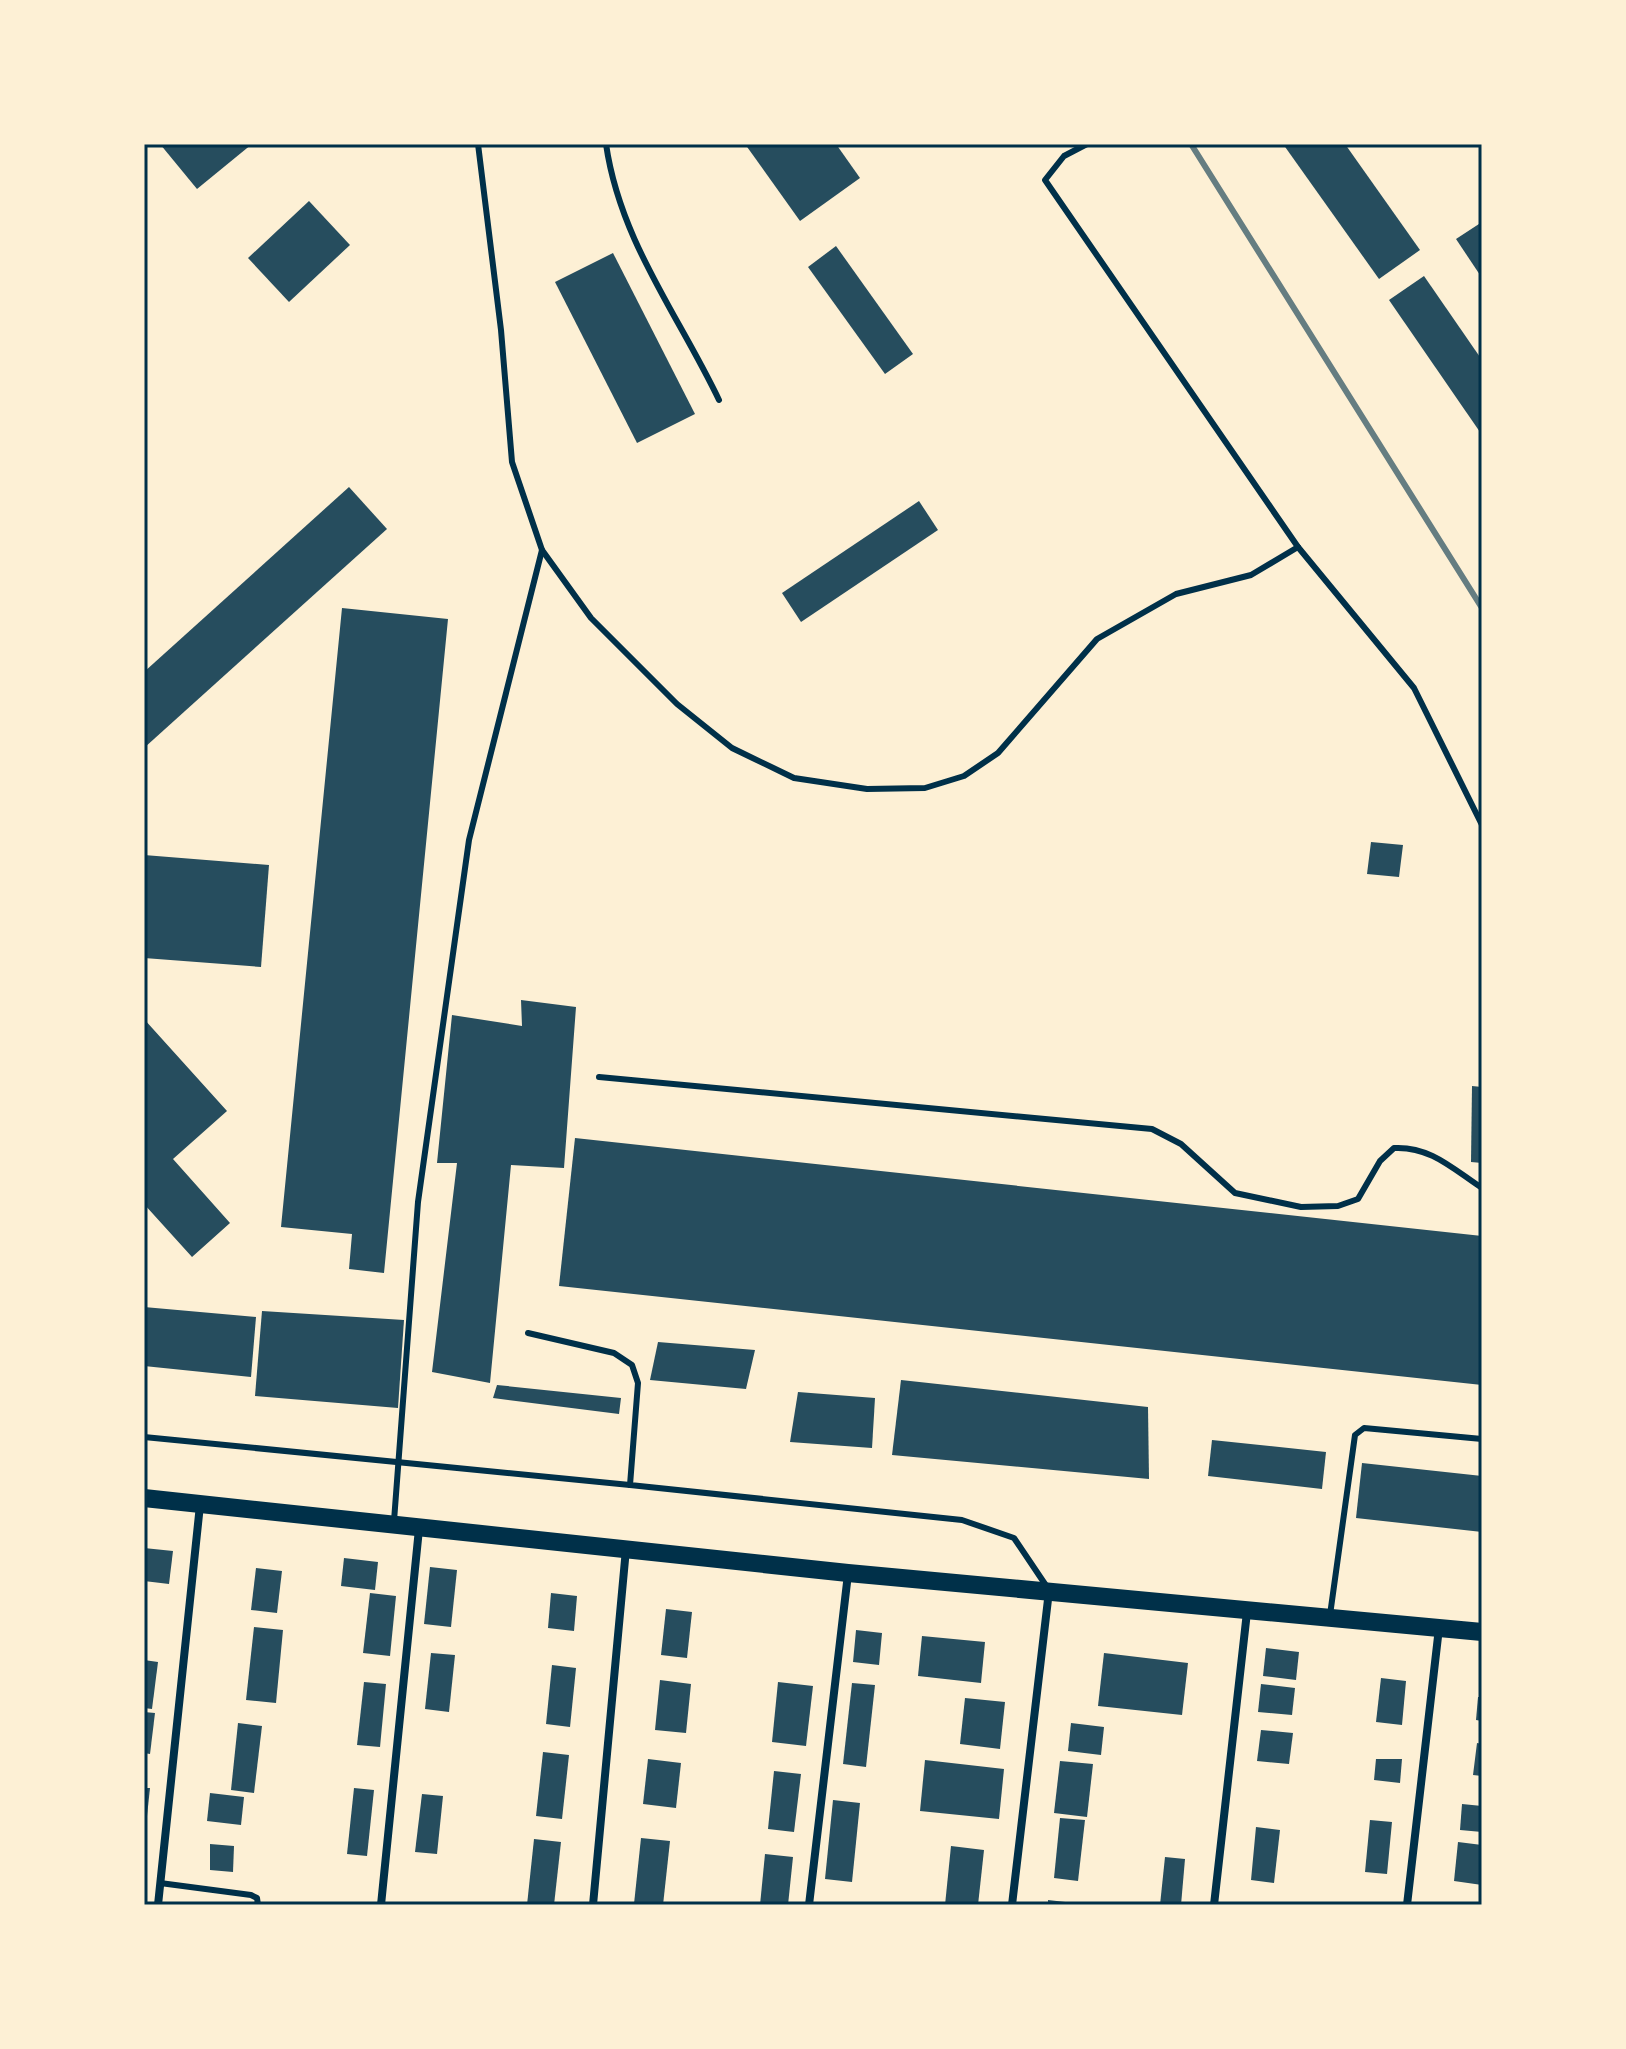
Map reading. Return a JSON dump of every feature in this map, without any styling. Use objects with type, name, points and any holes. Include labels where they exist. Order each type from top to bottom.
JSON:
[{"type":"main road","points":[[144,1498],[848,1573],[1482,1632]]},
{"type":"street","points":[[158,1905],[200,1505]]},
{"type":"street","points":[[381,1905],[419,1529]]},
{"type":"street","points":[[593,1905],[626,1548]]},
{"type":"street","points":[[809,1905],[848,1573]]},
{"type":"street","points":[[1012,1905],[1049,1590]]},
{"type":"street","points":[[1214,1905],[1247,1612]]},
{"type":"street","points":[[1407,1905],[1439,1627]]},
{"type":"lane","points":[[478,144],[501,330],[512,462],[542,550],[591,618],[677,704],[732,748],[794,778],[867,789],[925,788],[964,776],[1007,743],[1097,639],[1176,594],[1251,575],[1298,547]]},
{"type":"lane","points":[[606,144],[611,181],[635,248],[693,345],[719,400]]},
{"type":"lane","points":[[1087,144],[1064,156],[1045,180],[1298,547],[1414,688],[1482,825]]},
{"type":"lane","points":[[394,1526],[418,1202],[469,840],[542,550]]},
{"type":"lane","points":[[599,1077],[1152,1129],[1181,1144],[1235,1193],[1301,1207],[1338,1206],[1358,1199],[1380,1161],[1394,1148],[1413,1147],[1432,1155],[1482,1188]]},
{"type":"lane","points":[[528,1333],[614,1353],[632,1365],[638,1383],[630,1485]]},
{"type":"lane","points":[[1330,1618],[1355,1435],[1364,1428],[1482,1439]]},
{"type":"lane","points":[[144,1437],[962,1520],[1014,1538],[1049,1590]]},
{"type":"lane","points":[[160,1883],[251,1895],[257,1898],[258,1905]]},
{"type":"building","points":[[160,144],[252,144],[197,189]]},
{"type":"building","points":[[745,144],[836,144],[860,178],[800,221]]},
{"type":"building","points":[[1283,144],[1345,144],[1420,250],[1379,279]]},
{"type":"building","points":[[309,201],[350,245],[289,302],[248,258]]},
{"type":"building","points":[[1482,222],[1482,278],[1456,239]]},
{"type":"building","points":[[836,246],[913,354],[885,374],[808,267]]},
{"type":"building","points":[[613,253],[695,414],[637,443],[555,282]]},
{"type":"building","points":[[1424,276],[1482,360],[1482,435],[1389,300]]},
{"type":"building","points":[[349,487],[387,529],[144,748],[144,672]]},
{"type":"building","points":[[919,501],[938,530],[801,622],[782,593]]},
{"type":"building","points":[[342,608],[448,619],[384,1273],[349,1269],[352,1234],[281,1227]]},
{"type":"building","points":[[1371,842],[1403,845],[1399,877],[1367,874]]},
{"type":"building","points":[[144,855],[269,865],[261,967],[144,958]]},
{"type":"building","points":[[521,1000],[576,1007],[564,1168],[511,1165],[490,1383],[432,1372],[457,1163],[437,1163],[452,1015],[522,1026]]},
{"type":"building","points":[[144,1019],[227,1111],[173,1159],[230,1223],[192,1257],[144,1204]]},
{"type":"building","points":[[1472,1086],[1482,1087],[1482,1163],[1471,1162]]},
{"type":"building","points":[[575,1138],[1482,1236],[1482,1385],[559,1286]]},
{"type":"building","points":[[144,1307],[256,1317],[251,1377],[144,1366]]},
{"type":"building","points":[[262,1311],[404,1320],[398,1408],[255,1396]]},
{"type":"building","points":[[658,1342],[755,1350],[746,1389],[650,1380]]},
{"type":"building","points":[[901,1380],[1148,1407],[1149,1479],[892,1455]]},
{"type":"building","points":[[497,1385],[621,1398],[619,1414],[493,1398]]},
{"type":"building","points":[[798,1392],[875,1398],[872,1448],[790,1442]]},
{"type":"building","points":[[1212,1440],[1326,1452],[1322,1489],[1208,1476]]},
{"type":"building","points":[[1362,1463],[1482,1476],[1482,1532],[1356,1518]]},
{"type":"building","points":[[144,1548],[173,1551],[169,1584],[144,1581]]},
{"type":"building","points":[[344,1558],[378,1562],[375,1590],[341,1586]]},
{"type":"building","points":[[430,1567],[457,1570],[451,1627],[424,1624]]},
{"type":"building","points":[[256,1568],[282,1571],[277,1613],[251,1610]]},
{"type":"building","points":[[370,1593],[396,1596],[390,1656],[363,1653]]},
{"type":"building","points":[[551,1593],[577,1596],[574,1631],[548,1628]]},
{"type":"building","points":[[666,1609],[692,1612],[687,1658],[661,1655]]},
{"type":"building","points":[[254,1627],[283,1630],[276,1703],[246,1700]]},
{"type":"building","points":[[856,1630],[882,1633],[879,1665],[853,1662]]},
{"type":"building","points":[[922,1636],[985,1642],[981,1683],[918,1676]]},
{"type":"building","points":[[1266,1648],[1299,1652],[1296,1680],[1263,1676]]},
{"type":"building","points":[[431,1653],[455,1655],[449,1712],[425,1709]]},
{"type":"building","points":[[1104,1653],[1188,1663],[1182,1715],[1098,1706]]},
{"type":"building","points":[[144,1660],[158,1662],[152,1709],[144,1708]]},
{"type":"building","points":[[552,1665],[576,1668],[570,1727],[546,1724]]},
{"type":"building","points":[[1381,1678],[1406,1681],[1402,1725],[1376,1722]]},
{"type":"building","points":[[660,1680],[691,1684],[686,1733],[655,1730]]},
{"type":"building","points":[[364,1682],[386,1684],[380,1747],[357,1745]]},
{"type":"building","points":[[778,1682],[813,1686],[806,1746],[772,1742]]},
{"type":"building","points":[[852,1683],[875,1685],[866,1767],[843,1764]]},
{"type":"building","points":[[1261,1684],[1295,1688],[1292,1715],[1258,1712]]},
{"type":"building","points":[[1478,1697],[1482,1697],[1482,1721],[1476,1720]]},
{"type":"building","points":[[965,1698],[1005,1702],[1000,1749],[960,1744]]},
{"type":"building","points":[[144,1712],[155,1713],[150,1754],[144,1753]]},
{"type":"building","points":[[238,1723],[262,1726],[254,1793],[231,1790]]},
{"type":"building","points":[[1071,1723],[1104,1727],[1101,1755],[1068,1751]]},
{"type":"building","points":[[1261,1730],[1293,1733],[1289,1764],[1257,1761]]},
{"type":"building","points":[[1477,1743],[1482,1744],[1482,1776],[1473,1775]]},
{"type":"building","points":[[543,1752],[569,1755],[562,1819],[536,1816]]},
{"type":"building","points":[[648,1759],[681,1763],[676,1808],[643,1804]]},
{"type":"building","points":[[1376,1759],[1402,1759],[1400,1783],[1374,1780]]},
{"type":"building","points":[[925,1760],[1004,1769],[999,1819],[920,1811]]},
{"type":"building","points":[[1060,1761],[1093,1764],[1087,1817],[1054,1813]]},
{"type":"building","points":[[774,1771],[801,1774],[794,1832],[768,1829]]},
{"type":"building","points":[[144,1788],[150,1788],[147,1816],[144,1816]]},
{"type":"building","points":[[354,1788],[374,1790],[367,1856],[347,1854]]},
{"type":"building","points":[[210,1793],[244,1797],[241,1825],[207,1821]]},
{"type":"building","points":[[422,1794],[443,1796],[437,1854],[415,1852]]},
{"type":"building","points":[[833,1800],[860,1803],[852,1882],[825,1879]]},
{"type":"building","points":[[1462,1804],[1482,1806],[1482,1832],[1460,1830]]},
{"type":"building","points":[[1060,1818],[1085,1820],[1078,1881],[1054,1878]]},
{"type":"building","points":[[1370,1820],[1392,1822],[1387,1874],[1365,1872]]},
{"type":"building","points":[[1256,1827],[1280,1830],[1274,1883],[1251,1880]]},
{"type":"building","points":[[641,1838],[670,1841],[663,1905],[634,1904]]},
{"type":"building","points":[[534,1839],[561,1842],[554,1905],[527,1905]]},
{"type":"building","points":[[1458,1842],[1482,1845],[1482,1885],[1454,1881]]},
{"type":"building","points":[[210,1844],[234,1846],[233,1872],[210,1870]]},
{"type":"building","points":[[951,1846],[984,1850],[978,1905],[945,1905]]},
{"type":"building","points":[[765,1854],[793,1857],[788,1905],[760,1905]]},
{"type":"building","points":[[1165,1857],[1185,1859],[1181,1905],[1160,1905]]},
{"type":"building","points":[[1048,1900],[1074,1903],[1074,1905],[1048,1905]]},
{"type":"railway","points":[[1191,144],[1482,608]]}]
